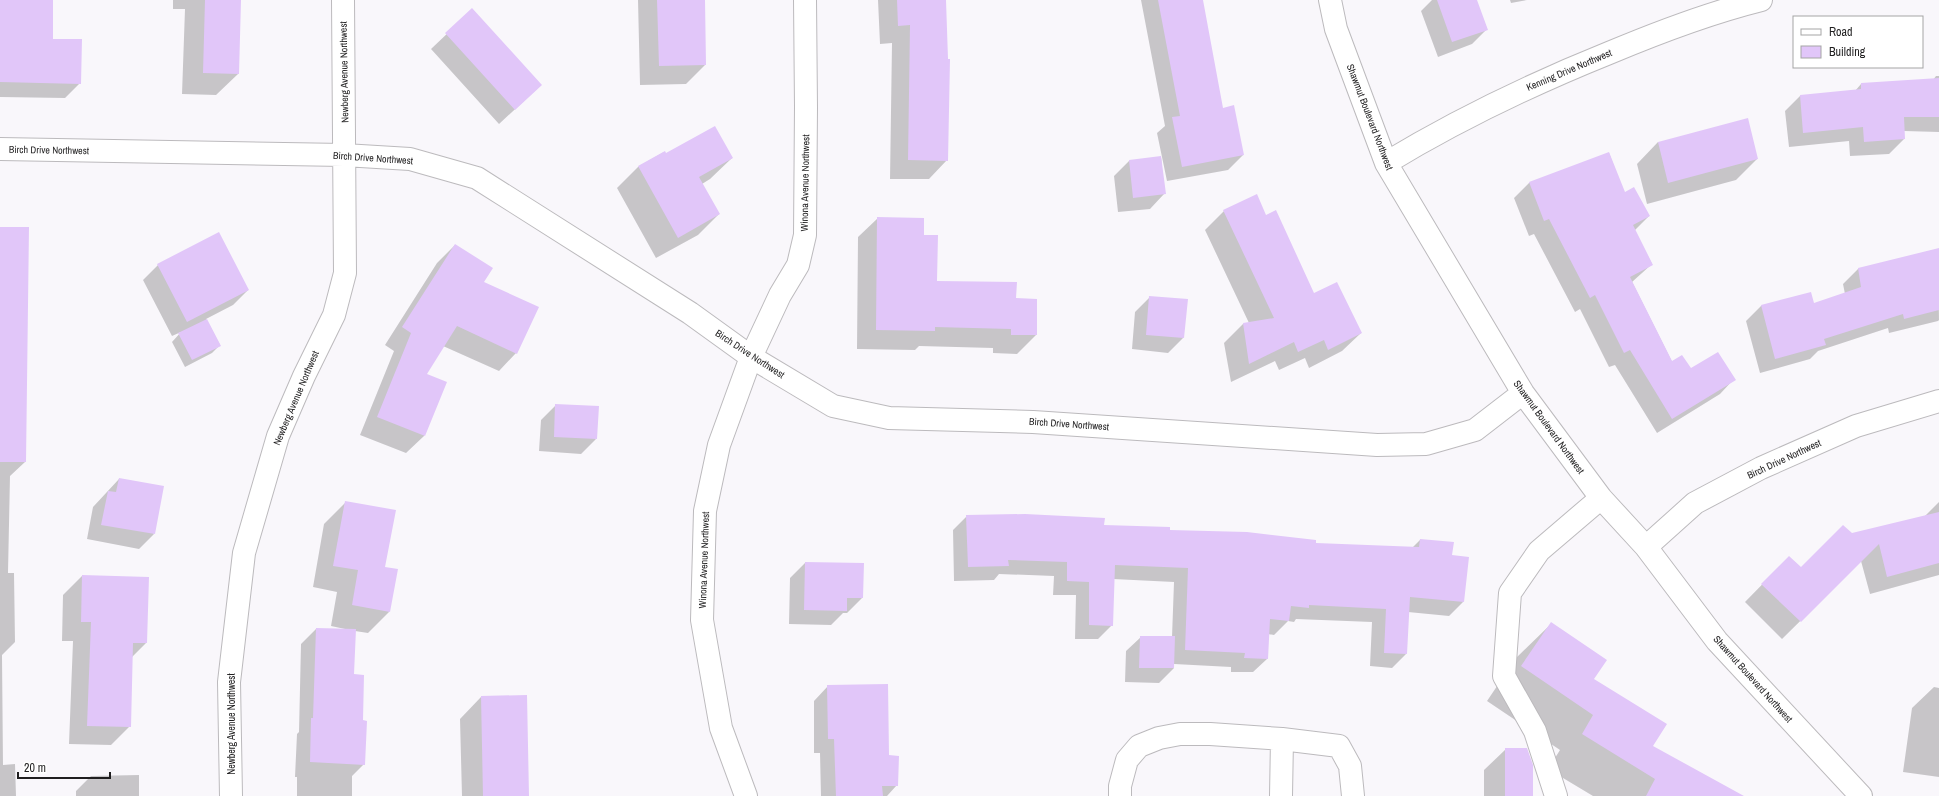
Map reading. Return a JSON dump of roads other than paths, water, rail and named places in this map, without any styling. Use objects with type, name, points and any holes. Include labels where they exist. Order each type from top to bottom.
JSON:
[{"type":"street","name":"Newberg Avenue Northwest","points":[[231,796],[229,682],[244,553],[278,436],[304,376],[334,314],[345,273],[343,0]]},
{"type":"street","name":"Winona Avenue Northwest","points":[[746,796],[721,728],[702,620],[705,511],[719,445],[751,357],[780,295],[798,265],[805,235],[805,0]]},
{"type":"street","name":"Shawmut Boulevard Northwest","points":[[1330,0],[1336,29],[1386,163],[1523,393],[1601,498],[1646,547],[1717,641],[1857,794]]},
{"type":"street","name":"Kenning Drive Northwest","points":[[1386,163],[1426,138],[1546,78],[1669,28],[1761,0]]},
{"type":"street","name":"Birch Drive Northwest","points":[[0,149],[344,155],[410,159],[477,178],[690,314],[751,357],[833,406],[889,418],[1033,422],[1377,445],[1426,444],[1475,430],[1523,393]]},
{"type":"street","name":"Birch Drive Northwest","points":[[1646,547],[1695,503],[1761,468],[1856,426],[1939,402]]},
{"type":"street","points":[[1556,796],[1535,731],[1504,676],[1510,593],[1539,551],[1601,498]]},
{"type":"street","points":[[1120,796],[1120,786],[1127,760],[1139,746],[1159,738],[1180,734],[1210,734],[1282,739],[1339,746],[1350,766],[1353,796]]},
{"type":"street","points":[[1281,796],[1282,739]]}]
